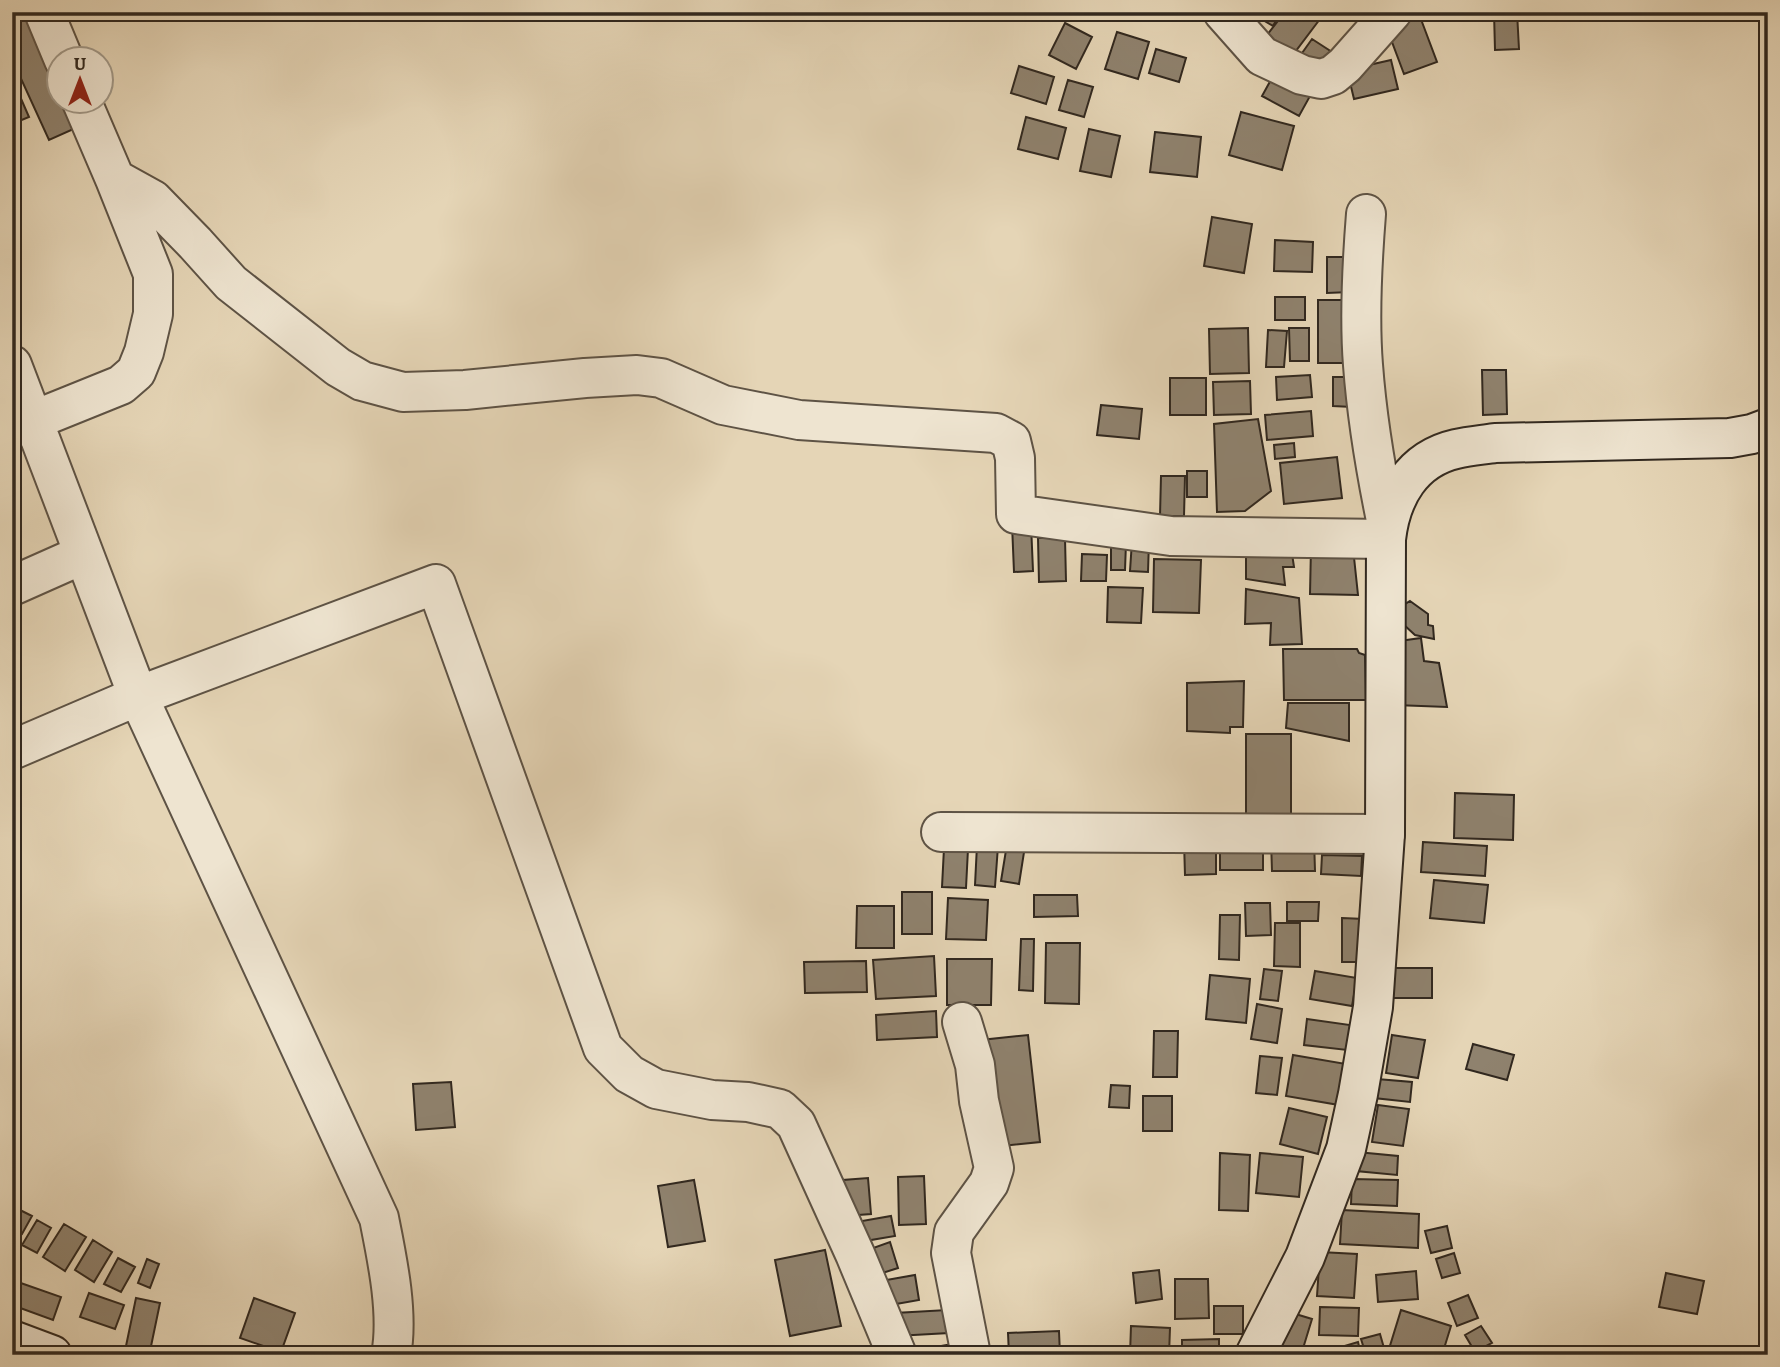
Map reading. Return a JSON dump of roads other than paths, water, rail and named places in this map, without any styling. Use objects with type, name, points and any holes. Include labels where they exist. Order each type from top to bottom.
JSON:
[{"type":"street","points":[[44,12],[58,46]]},
{"type":"street","points":[[1223,12],[1262,57],[1302,75],[1321,79],[1333,75],[1345,65],[1392,12]]},
{"type":"street","points":[[23,425],[121,385],[136,372],[153,314],[153,274],[88,116]]},
{"type":"street","points":[[115,179],[153,200],[231,283],[338,368],[362,380],[403,393],[465,390],[585,378],[637,375],[661,378],[723,405],[799,420],[996,433],[1011,441],[1013,449],[1016,514],[1171,536],[1387,532]]},
{"type":"street","points":[[1255,1355],[1305,1257],[1346,1149],[1373,1007],[1385,834],[1387,532],[1363,364],[1362,270],[1366,214]]},
{"type":"street","points":[[12,365],[23,425],[84,554],[138,696],[379,1217],[388,1264],[393,1323],[391,1355]]},
{"type":"street","points":[[1387,532],[1396,501],[1408,478],[1421,464],[1457,448],[1495,443],[1730,438],[1768,428]]},
{"type":"street","points":[[12,586],[84,554]]},
{"type":"street","points":[[12,750],[138,696],[436,583],[603,1048],[629,1074],[656,1089],[779,1109],[796,1124],[897,1355]]},
{"type":"street","points":[[941,832],[1385,834]]},
{"type":"street","points":[[962,1022],[975,1065],[979,1101],[994,1168],[989,1183],[954,1232],[951,1253],[971,1355]]},
{"type":"street","points":[[12,1340],[52,1355]]}]
